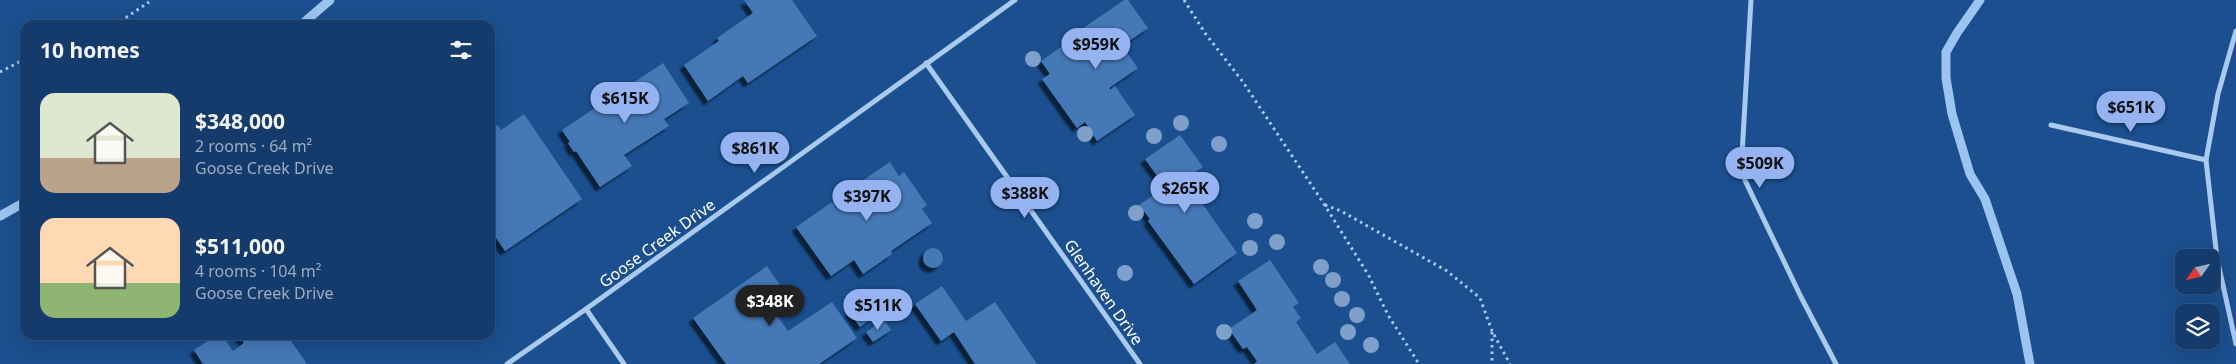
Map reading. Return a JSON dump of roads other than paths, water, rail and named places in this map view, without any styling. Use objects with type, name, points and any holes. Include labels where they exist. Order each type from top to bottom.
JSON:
[{"type":"street","name":"Goose Creek Drive","points":[[507,364],[1015,0]]},
{"type":"street","points":[[1751,0],[1741,172],[1836,364]]},
{"type":"street","points":[[2236,30],[2218,94],[2206,160],[2217,258],[2236,344]]},
{"type":"street","name":"Glenhaven Drive","points":[[926,63],[1140,364]]},
{"type":"street","points":[[2051,125],[2206,160]]},
{"type":"street","points":[[586,309],[624,364]]},
{"type":"waterway","points":[[307,20],[330,0]]},
{"type":"waterway","points":[[1980,0],[1946,52],[1946,78],[1952,114],[1970,174],[1985,199],[2017,294],[2030,364]]},
{"type":"waterway","points":[[0,216],[20,205]]}]
